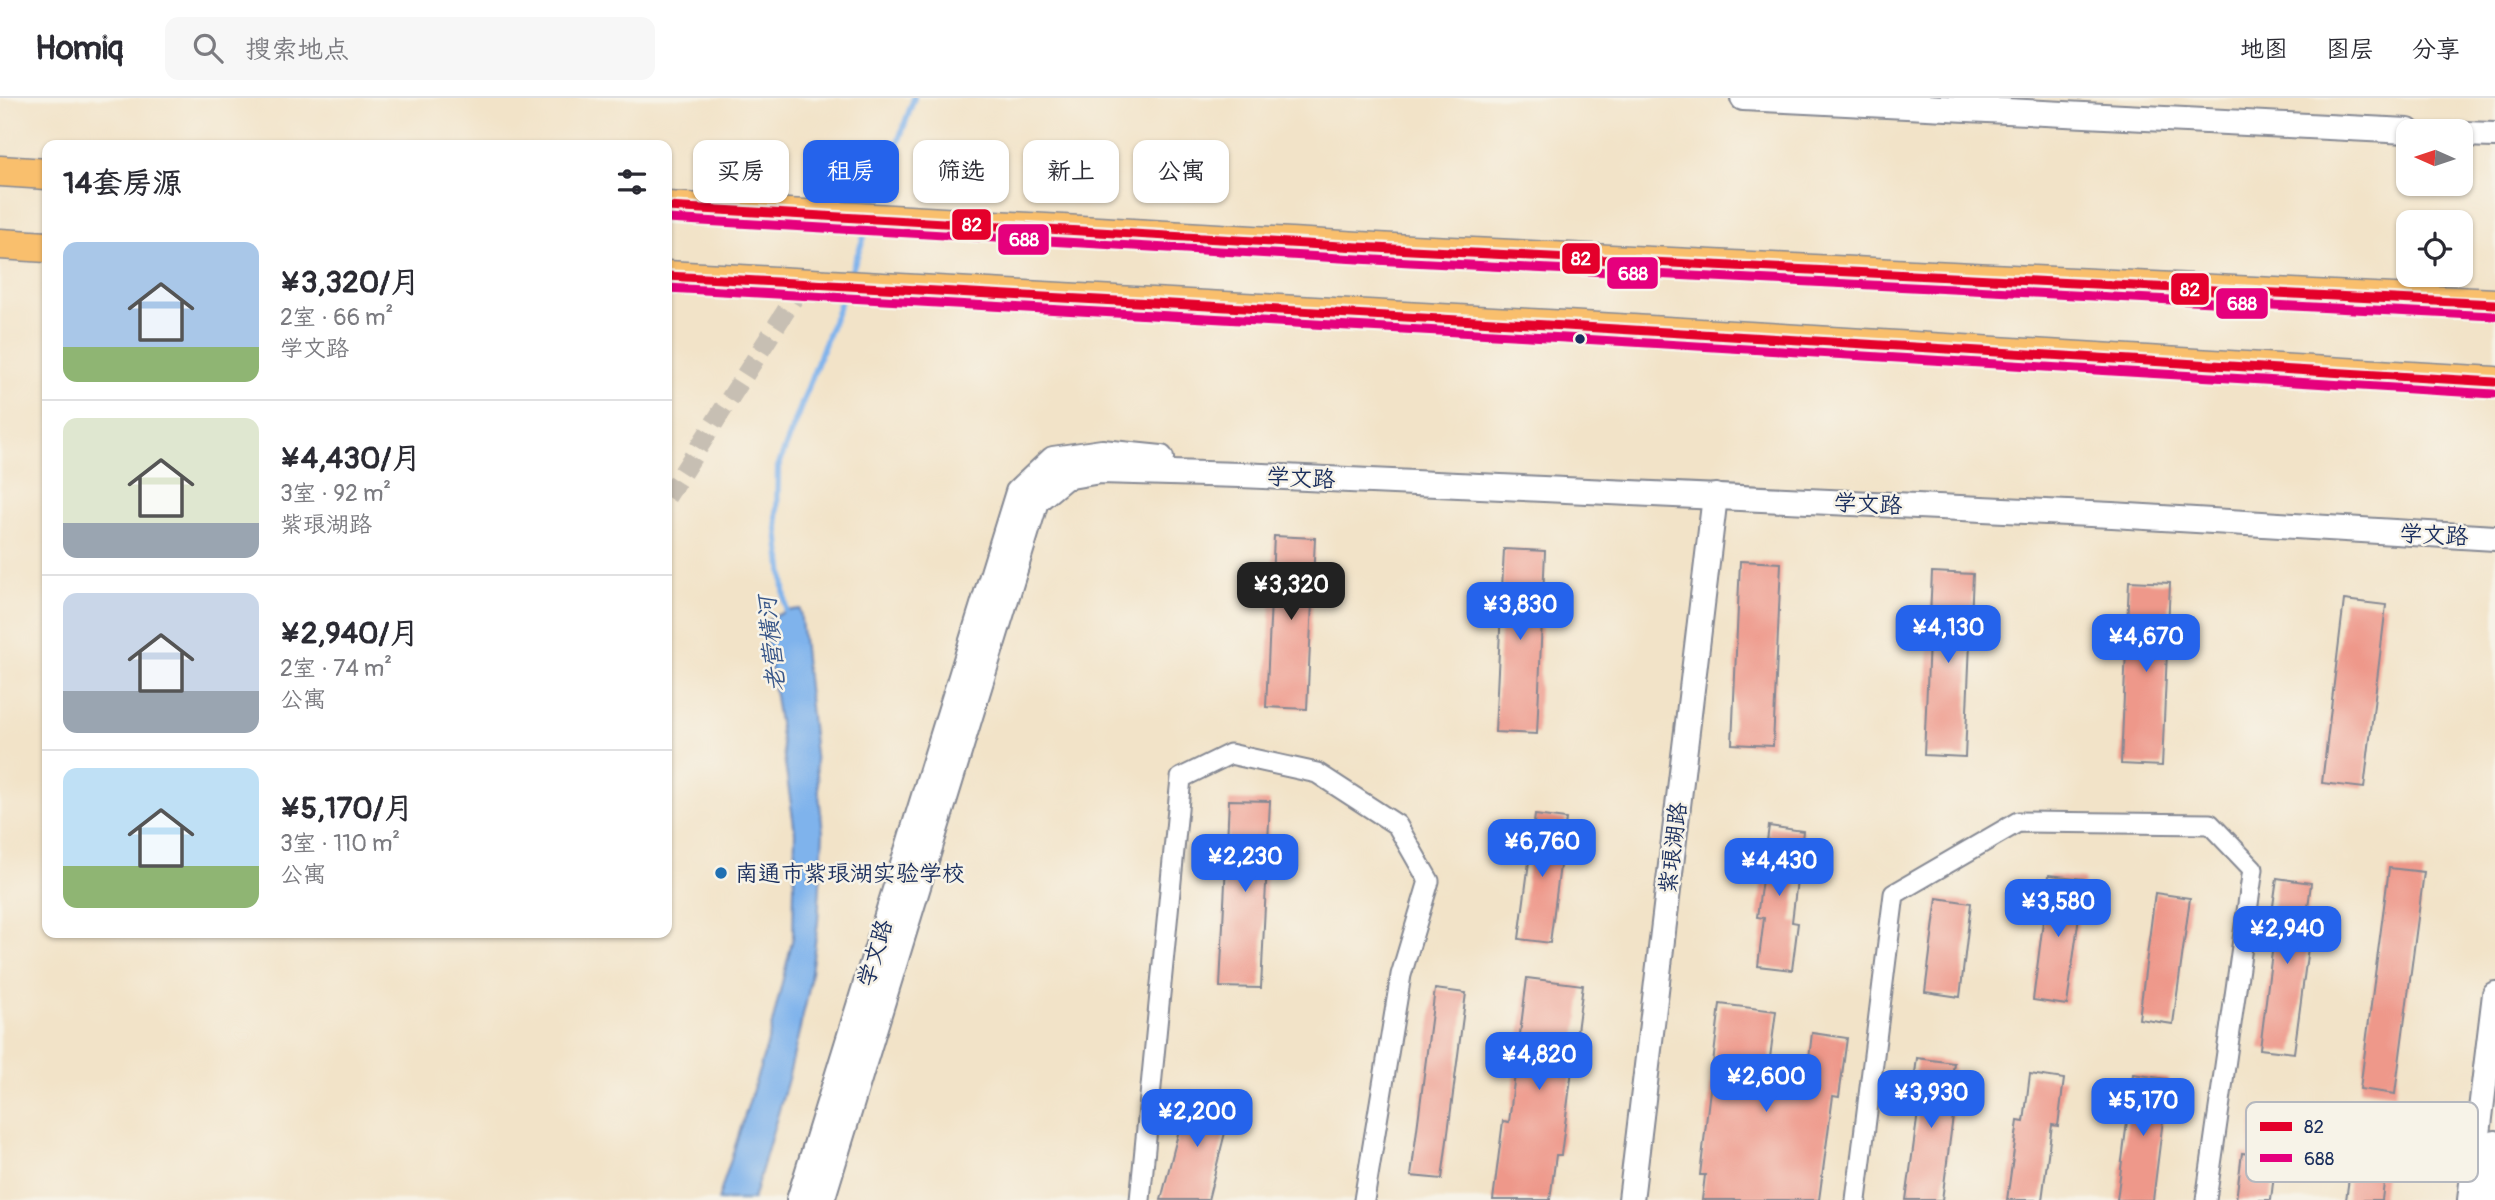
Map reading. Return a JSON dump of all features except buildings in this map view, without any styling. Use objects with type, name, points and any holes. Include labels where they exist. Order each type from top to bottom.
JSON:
[{"type":"main road","points":[[0,171],[42,174]]},
{"type":"main road","points":[[672,207],[1411,250],[2495,304]]},
{"type":"main road","points":[[0,244],[42,247]]},
{"type":"main road","points":[[672,276],[2495,382]]},
{"type":"street","points":[[1742,98],[2396,130]]},
{"type":"street","points":[[2473,134],[2495,135]]},
{"type":"street","name":"学文路","points":[[799,1200],[1018,492],[1053,459],[1102,452],[1178,460],[1240,475]]},
{"type":"street","name":"学文路","points":[[822,1200],[1037,502],[1065,477],[1100,471],[1240,475],[2112,515],[2495,538]]},
{"type":"street","name":"紫琅湖路","points":[[1631,1200],[1715,496]]},
{"type":"street","points":[[1140,1200],[1181,778],[1230,754],[1317,773],[1397,825],[1429,881],[1401,975],[1364,1200]]},
{"type":"street","points":[[1856,1200],[1894,894],[2018,821],[2210,824],[2253,869],[2206,1200]]},
{"type":"street","points":[[2478,1134],[2495,994]]},
{"type":"street","points":[[2488,1200],[2495,1143]]},
{"type":"street","points":[[2470,1200],[2472,1182]]},
{"type":"water","points":[[800,609],[823,833],[818,922],[808,994],[788,1079],[753,1200],[718,1200],[767,1045],[793,937],[795,832],[764,621],[786,611]]},
{"type":"waterway","name":"老营横河","points":[[873,212],[914,98]]},
{"type":"waterway","name":"老营横河","points":[[849,278],[868,226]]},
{"type":"waterway","name":"老营横河","points":[[787,618],[777,519],[778,467],[843,295]]},
{"type":"tunnel","points":[[672,489],[803,284]]},
{"type":"transit line","name":"82","points":[[672,207],[1411,250],[2495,304]]},
{"type":"transit line","name":"688","points":[[672,219],[1410,262],[2494,316]]},
{"type":"transit line","name":"82","points":[[672,276],[1566,326],[2495,382]]},
{"type":"transit line","name":"688","points":[[672,288],[2494,394]]},
{"type":"place","name":"南通市紫琅湖实验学校","points":[[721,873]]}]
